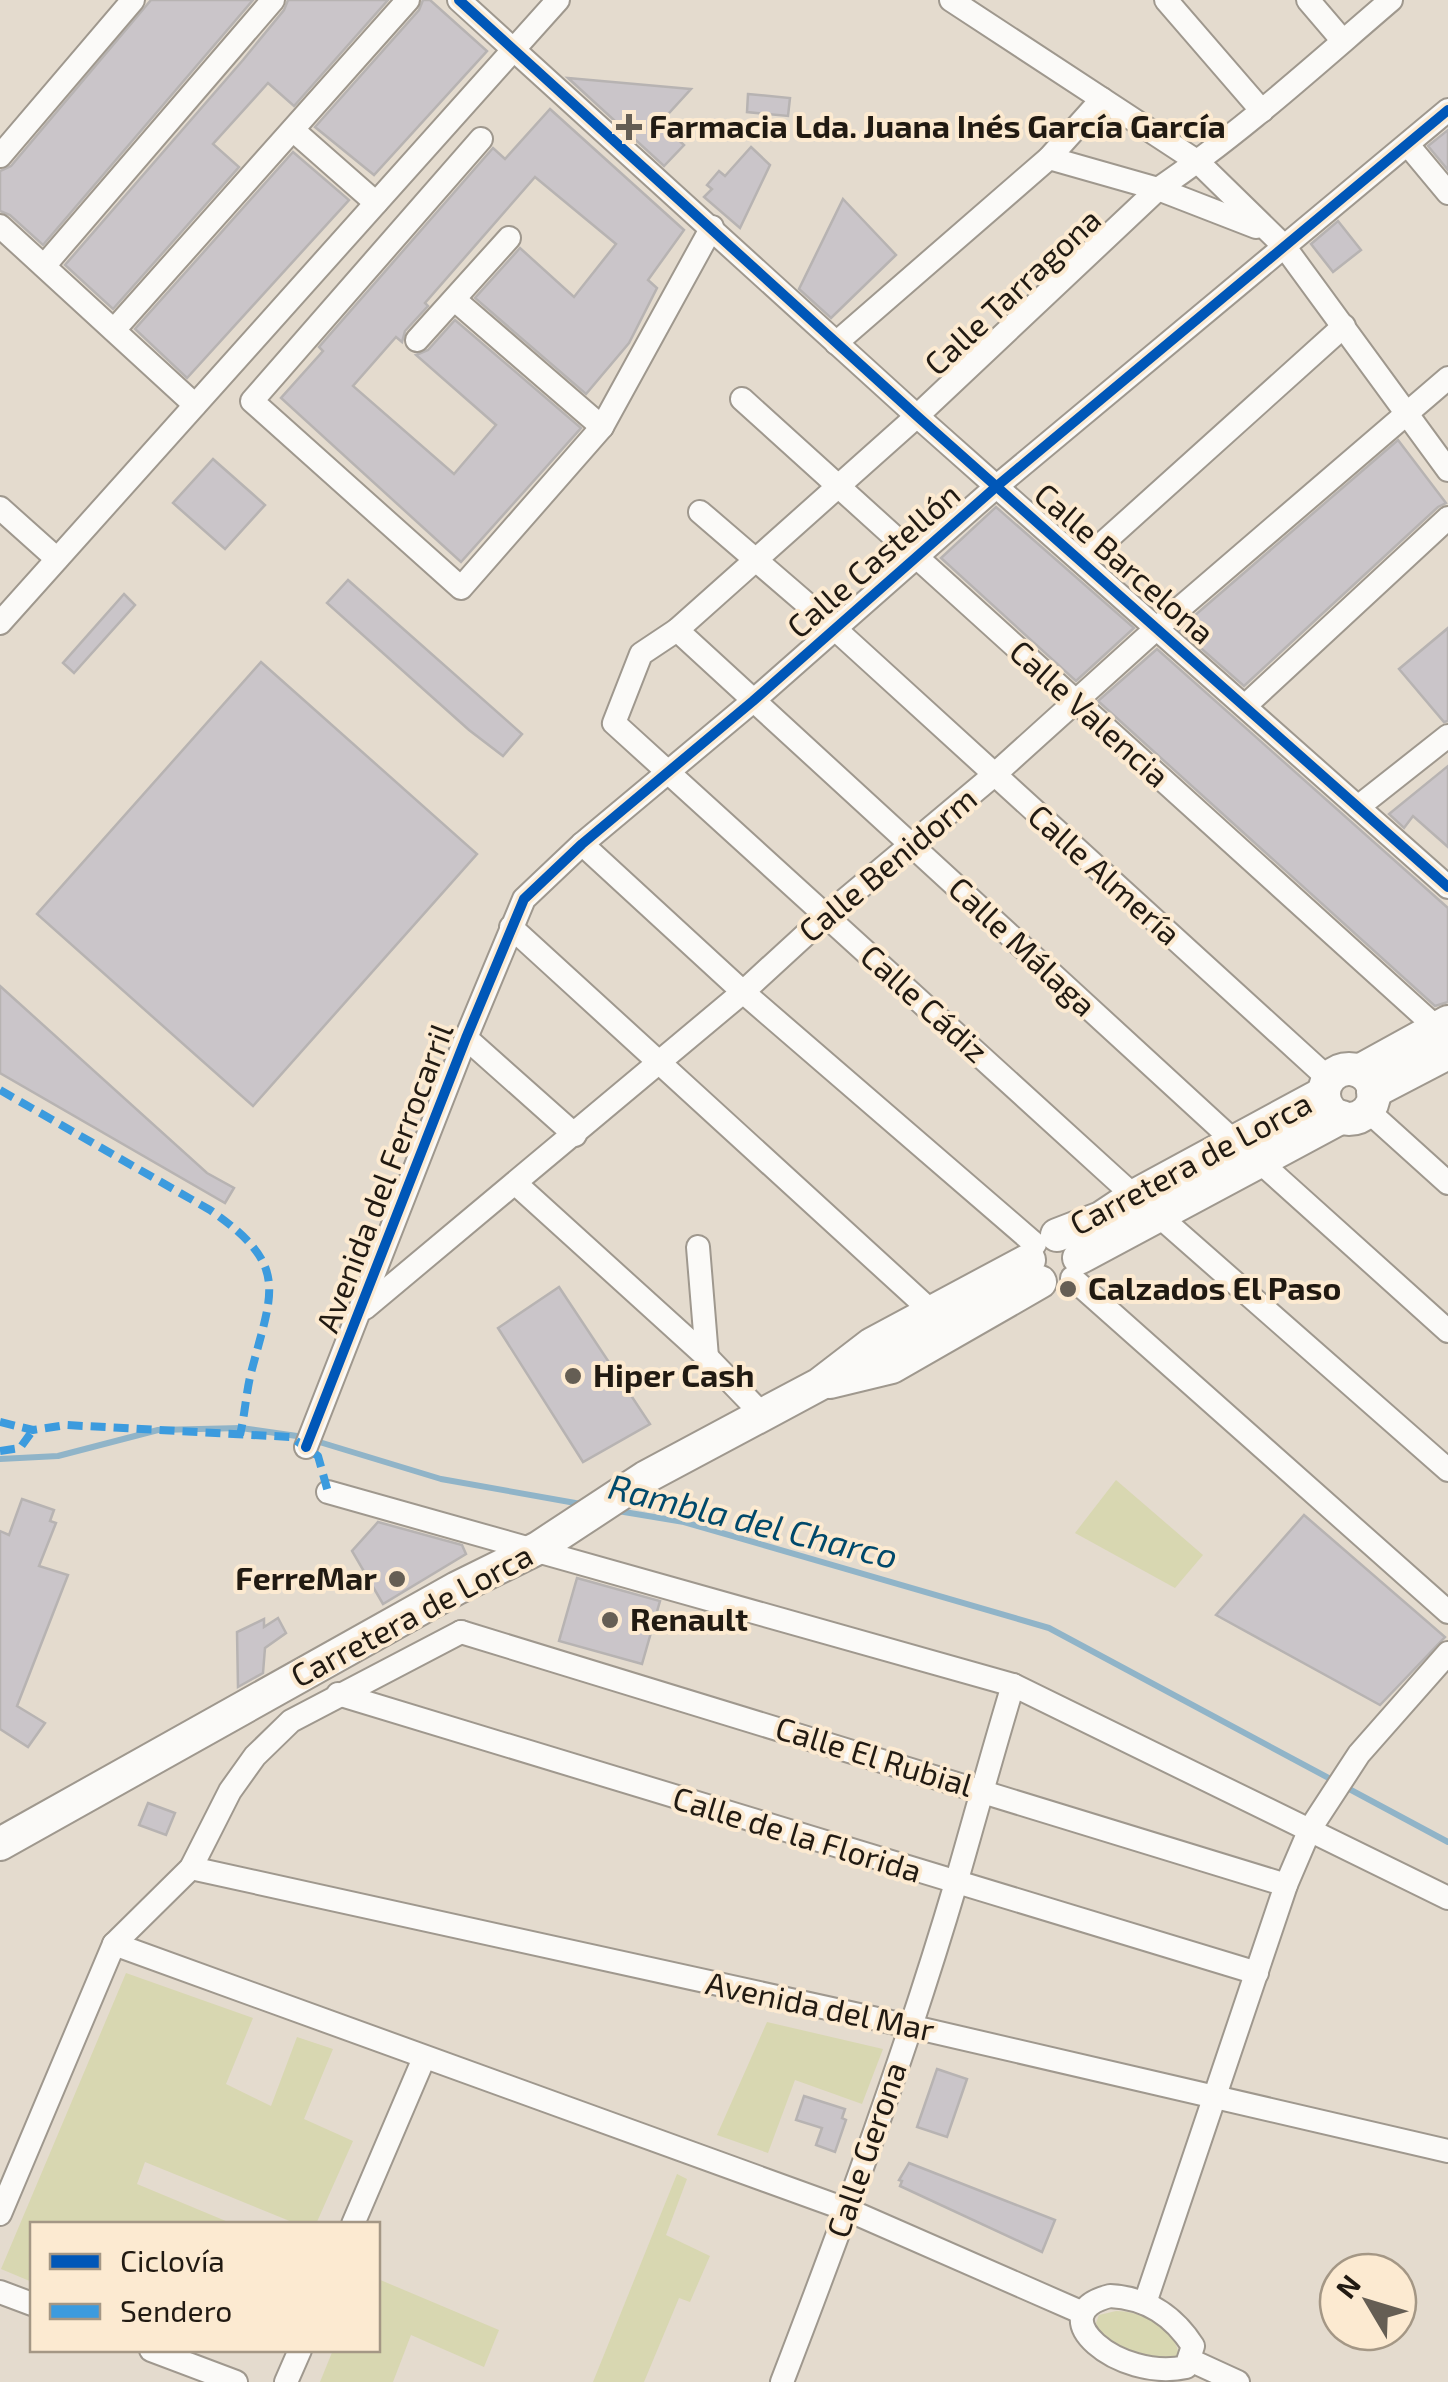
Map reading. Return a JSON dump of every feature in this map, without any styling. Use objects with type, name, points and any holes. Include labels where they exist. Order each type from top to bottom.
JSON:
[{"type":"main road","name":"Carretera de Lorca","points":[[820,1384],[892,1367],[1052,1259],[1349,1094],[1444,1034]]},
{"type":"main road","name":"Carretera de Lorca","points":[[0,1844],[457,1588],[544,1544],[646,1476],[820,1384],[872,1344],[930,1310],[1052,1259]]},
{"type":"street","points":[[0,156],[134,0]]},
{"type":"street","points":[[44,266],[273,0]]},
{"type":"street","points":[[114,330],[408,0]]},
{"type":"street","name":"Calle Barcelona","points":[[460,0],[712,226],[836,344],[1448,887]]},
{"type":"street","points":[[0,623],[558,0]]},
{"type":"street","points":[[951,0],[1198,162],[1284,246],[1448,470]]},
{"type":"street","points":[[1166,0],[1262,111]]},
{"type":"street","points":[[1308,0],[1343,41]]},
{"type":"street","name":"Calle Tarragona","points":[[669,772],[614,724],[640,654],[677,630],[917,416],[1158,189],[1262,111],[1391,0]]},
{"type":"street","points":[[836,344],[1049,158],[1102,99]]},
{"type":"street","name":"Calle Castellón","points":[[512,927],[524,900],[582,844],[753,702],[997,486],[1448,110]]},
{"type":"street","points":[[293,130],[376,204]]},
{"type":"street","points":[[481,140],[252,401],[461,588],[602,428],[712,226]]},
{"type":"street","points":[[1408,145],[1448,192]]},
{"type":"street","points":[[1049,158],[1158,189],[1247,221],[1284,246]]},
{"type":"street","points":[[0,226],[196,405]]},
{"type":"street","points":[[417,340],[509,238]]},
{"type":"street","points":[[455,300],[602,428]]},
{"type":"street","points":[[1083,560],[1344,326]]},
{"type":"street","name":"Calle Benidorm","points":[[362,1310],[743,992],[827,915],[994,775],[1158,626],[1448,378]]},
{"type":"street","name":"Calle Valencia","points":[[742,399],[1444,1034]]},
{"type":"street","points":[[0,508],[57,559]]},
{"type":"street","name":"Calle Almería","points":[[700,512],[1448,1183]]},
{"type":"street","points":[[1246,706],[1448,518]]},
{"type":"street","name":"Calle Málaga","points":[[677,630],[1448,1331]]},
{"type":"street","points":[[1358,807],[1448,736]]},
{"type":"street","name":"Calle Cádiz","points":[[669,772],[1147,1206],[1448,1470]]},
{"type":"street","points":[[582,844],[743,992],[1052,1259],[1448,1612]]},
{"type":"street","points":[[512,927],[930,1310]]},
{"type":"street","name":"Avenida del Ferrocarril","points":[[306,1448],[512,927]]},
{"type":"street","points":[[466,1038],[575,1135]]},
{"type":"street","points":[[515,1184],[707,1357],[763,1415]]},
{"type":"street","points":[[698,1247],[707,1357]]},
{"type":"street","points":[[328,1492],[544,1544],[1012,1685],[1313,1824],[1448,1898]]},
{"type":"street","points":[[0,2214],[114,1944],[191,1868],[230,1791],[254,1756],[290,1720],[461,1632],[457,1588]]},
{"type":"street","name":"Calle El Rubial","points":[[461,1632],[1286,1885]]},
{"type":"street","points":[[1145,2303],[1286,1885],[1313,1824],[1359,1754],[1448,1653]]},
{"type":"street","name":"Calle Gerona","points":[[783,2382],[848,2210],[910,2026],[956,1884],[1012,1685]]},
{"type":"street","name":"Calle de la Florida","points":[[338,1694],[1257,1973]]},
{"type":"street","name":"Avenida del Mar","points":[[191,1868],[910,2026],[1448,2151]]},
{"type":"street","points":[[114,1944],[848,2210],[1083,2313]]},
{"type":"street","points":[[354,2222],[424,2058]]},
{"type":"street","points":[[0,2292],[30,2303]]},
{"type":"street","points":[[1110,2296],[1145,2303],[1162,2311],[1182,2329],[1193,2346],[1190,2360],[1186,2367],[1164,2376],[1125,2377],[1087,2341],[1081,2328],[1083,2313],[1091,2303],[1110,2296]]},
{"type":"street","points":[[156,2352],[236,2382]]},
{"type":"street","points":[[286,2382],[299,2352]]},
{"type":"street","points":[[1190,2360],[1238,2382]]},
{"type":"green space","points":[[1116,1480],[1203,1555],[1175,1588],[1075,1533]]},
{"type":"green space","points":[[126,1973],[253,2018],[226,2084],[271,2106],[297,2037],[333,2049],[304,2119],[353,2141],[317,2222],[292,2222],[145,2162],[137,2184],[228,2222],[30,2222],[30,2281],[1,2269]]},
{"type":"green space","points":[[767,2022],[883,2049],[862,2104],[795,2080],[768,2153],[717,2135]]},
{"type":"green space","points":[[677,2174],[687,2179],[666,2235],[710,2256],[690,2302],[679,2298],[644,2382],[593,2382]]},
{"type":"green space","points":[[380,2280],[499,2330],[484,2367],[411,2335],[393,2382],[320,2382],[332,2352],[380,2352]]},
{"type":"green space","points":[[1116,2311],[1137,2314],[1157,2324],[1173,2339],[1179,2359],[1130,2355],[1110,2345],[1096,2323],[1099,2315]]},
{"type":"building","points":[[151,0],[253,0],[43,245],[10,215],[0,211],[0,171],[11,166]]},
{"type":"building","points":[[288,0],[388,0],[294,106],[268,83],[213,144],[239,167],[113,309],[65,265],[243,60]]},
{"type":"building","points":[[423,0],[430,0],[487,51],[374,175],[315,127],[419,10]]},
{"type":"building","points":[[568,78],[691,89],[660,123],[684,145],[664,166]]},
{"type":"building","points":[[748,94],[790,98],[788,116],[747,112]]},
{"type":"building","points":[[550,109],[684,230],[648,280],[657,288],[629,343],[586,394],[475,298],[520,248],[574,297],[616,244],[535,177],[425,303],[428,306],[405,331],[402,342],[396,337],[353,386],[454,474],[496,425],[416,355],[428,350],[455,320],[581,428],[461,562],[281,398],[323,351],[319,347],[493,148],[505,159]]},
{"type":"building","points":[[1448,130],[1448,170],[1428,146]]},
{"type":"building","points":[[751,147],[770,165],[740,228],[704,197],[712,189],[707,185],[719,171],[725,176]]},
{"type":"building","points":[[293,152],[349,200],[187,378],[135,329]]},
{"type":"building","points":[[843,199],[896,255],[831,318],[799,289]]},
{"type":"building","points":[[1338,221],[1361,250],[1333,272],[1311,244]]},
{"type":"building","points":[[1398,440],[1446,503],[1244,686],[1179,629]]},
{"type":"building","points":[[213,459],[265,505],[225,549],[173,503]]},
{"type":"building","points":[[996,507],[1134,628],[1076,681],[941,558]]},
{"type":"building","points":[[348,580],[522,734],[503,756],[327,603]]},
{"type":"building","points":[[124,594],[135,605],[74,673],[63,663]]},
{"type":"building","points":[[1448,628],[1448,721],[1444,722],[1399,669]]},
{"type":"building","points":[[1157,649],[1448,908],[1448,1002],[1435,1006],[1098,701]]},
{"type":"building","points":[[261,662],[477,854],[253,1106],[37,914]]},
{"type":"building","points":[[1448,766],[1448,847],[1413,816],[1404,828],[1389,814]]},
{"type":"building","points":[[0,986],[207,1173],[234,1188],[225,1203],[0,1073]]},
{"type":"building","name":"Hiper Cash","points":[[559,1287],[650,1424],[583,1462],[498,1328]]},
{"type":"building","points":[[22,1499],[54,1510],[50,1521],[56,1523],[39,1566],[68,1575],[17,1706],[45,1723],[28,1747],[0,1729],[0,1531],[9,1535]]},
{"type":"building","points":[[1304,1515],[1445,1637],[1380,1705],[1216,1615]]},
{"type":"building","name":"FerreMar","points":[[378,1522],[462,1545],[466,1554],[383,1604],[352,1551]]},
{"type":"building","name":"Renault","points":[[577,1578],[660,1601],[642,1664],[559,1641]]},
{"type":"building","points":[[278,1618],[286,1633],[265,1648],[263,1673],[238,1687],[237,1632],[264,1619],[264,1627]]},
{"type":"building","points":[[148,1803],[175,1813],[166,1835],[139,1825]]},
{"type":"building","points":[[937,2069],[967,2079],[947,2137],[917,2127]]},
{"type":"building","points":[[804,2096],[845,2109],[842,2118],[846,2120],[835,2152],[816,2145],[822,2128],[796,2120]]},
{"type":"building","points":[[909,2163],[1055,2220],[1042,2252],[900,2186],[899,2180]]},
{"type":"waterway","name":"Rambla del Charco","points":[[0,1459],[58,1456],[158,1430],[241,1428],[304,1437]]},
{"type":"waterway","name":"Rambla del Charco","points":[[316,1441],[441,1479],[581,1504]]},
{"type":"waterway","name":"Rambla del Charco","points":[[618,1511],[684,1522],[1049,1628],[1448,1842]]},
{"type":"marked path","points":[[0,1090],[210,1210],[254,1248],[269,1282],[269,1300],[240,1435]]},
{"type":"marked path","points":[[0,1422],[33,1430],[66,1425],[291,1437],[318,1456],[328,1492]]},
{"type":"marked path","points":[[0,1451],[20,1448],[33,1430]]},
{"type":"cycle path","points":[[459,0],[917,416],[1448,887]]},
{"type":"cycle path","points":[[306,1447],[524,899],[582,844],[753,701],[997,486],[1448,110]]},
{"type":"place","name":"Farmacia Lda. Juana Inés García García","points":[[629,127]]},
{"type":"place","name":"Calzados El Paso","points":[[1068,1289]]},
{"type":"place","name":"Hiper Cash","points":[[573,1376]]},
{"type":"place","name":"FerreMar","points":[[397,1579]]},
{"type":"place","name":"Renault","points":[[610,1620]]}]
